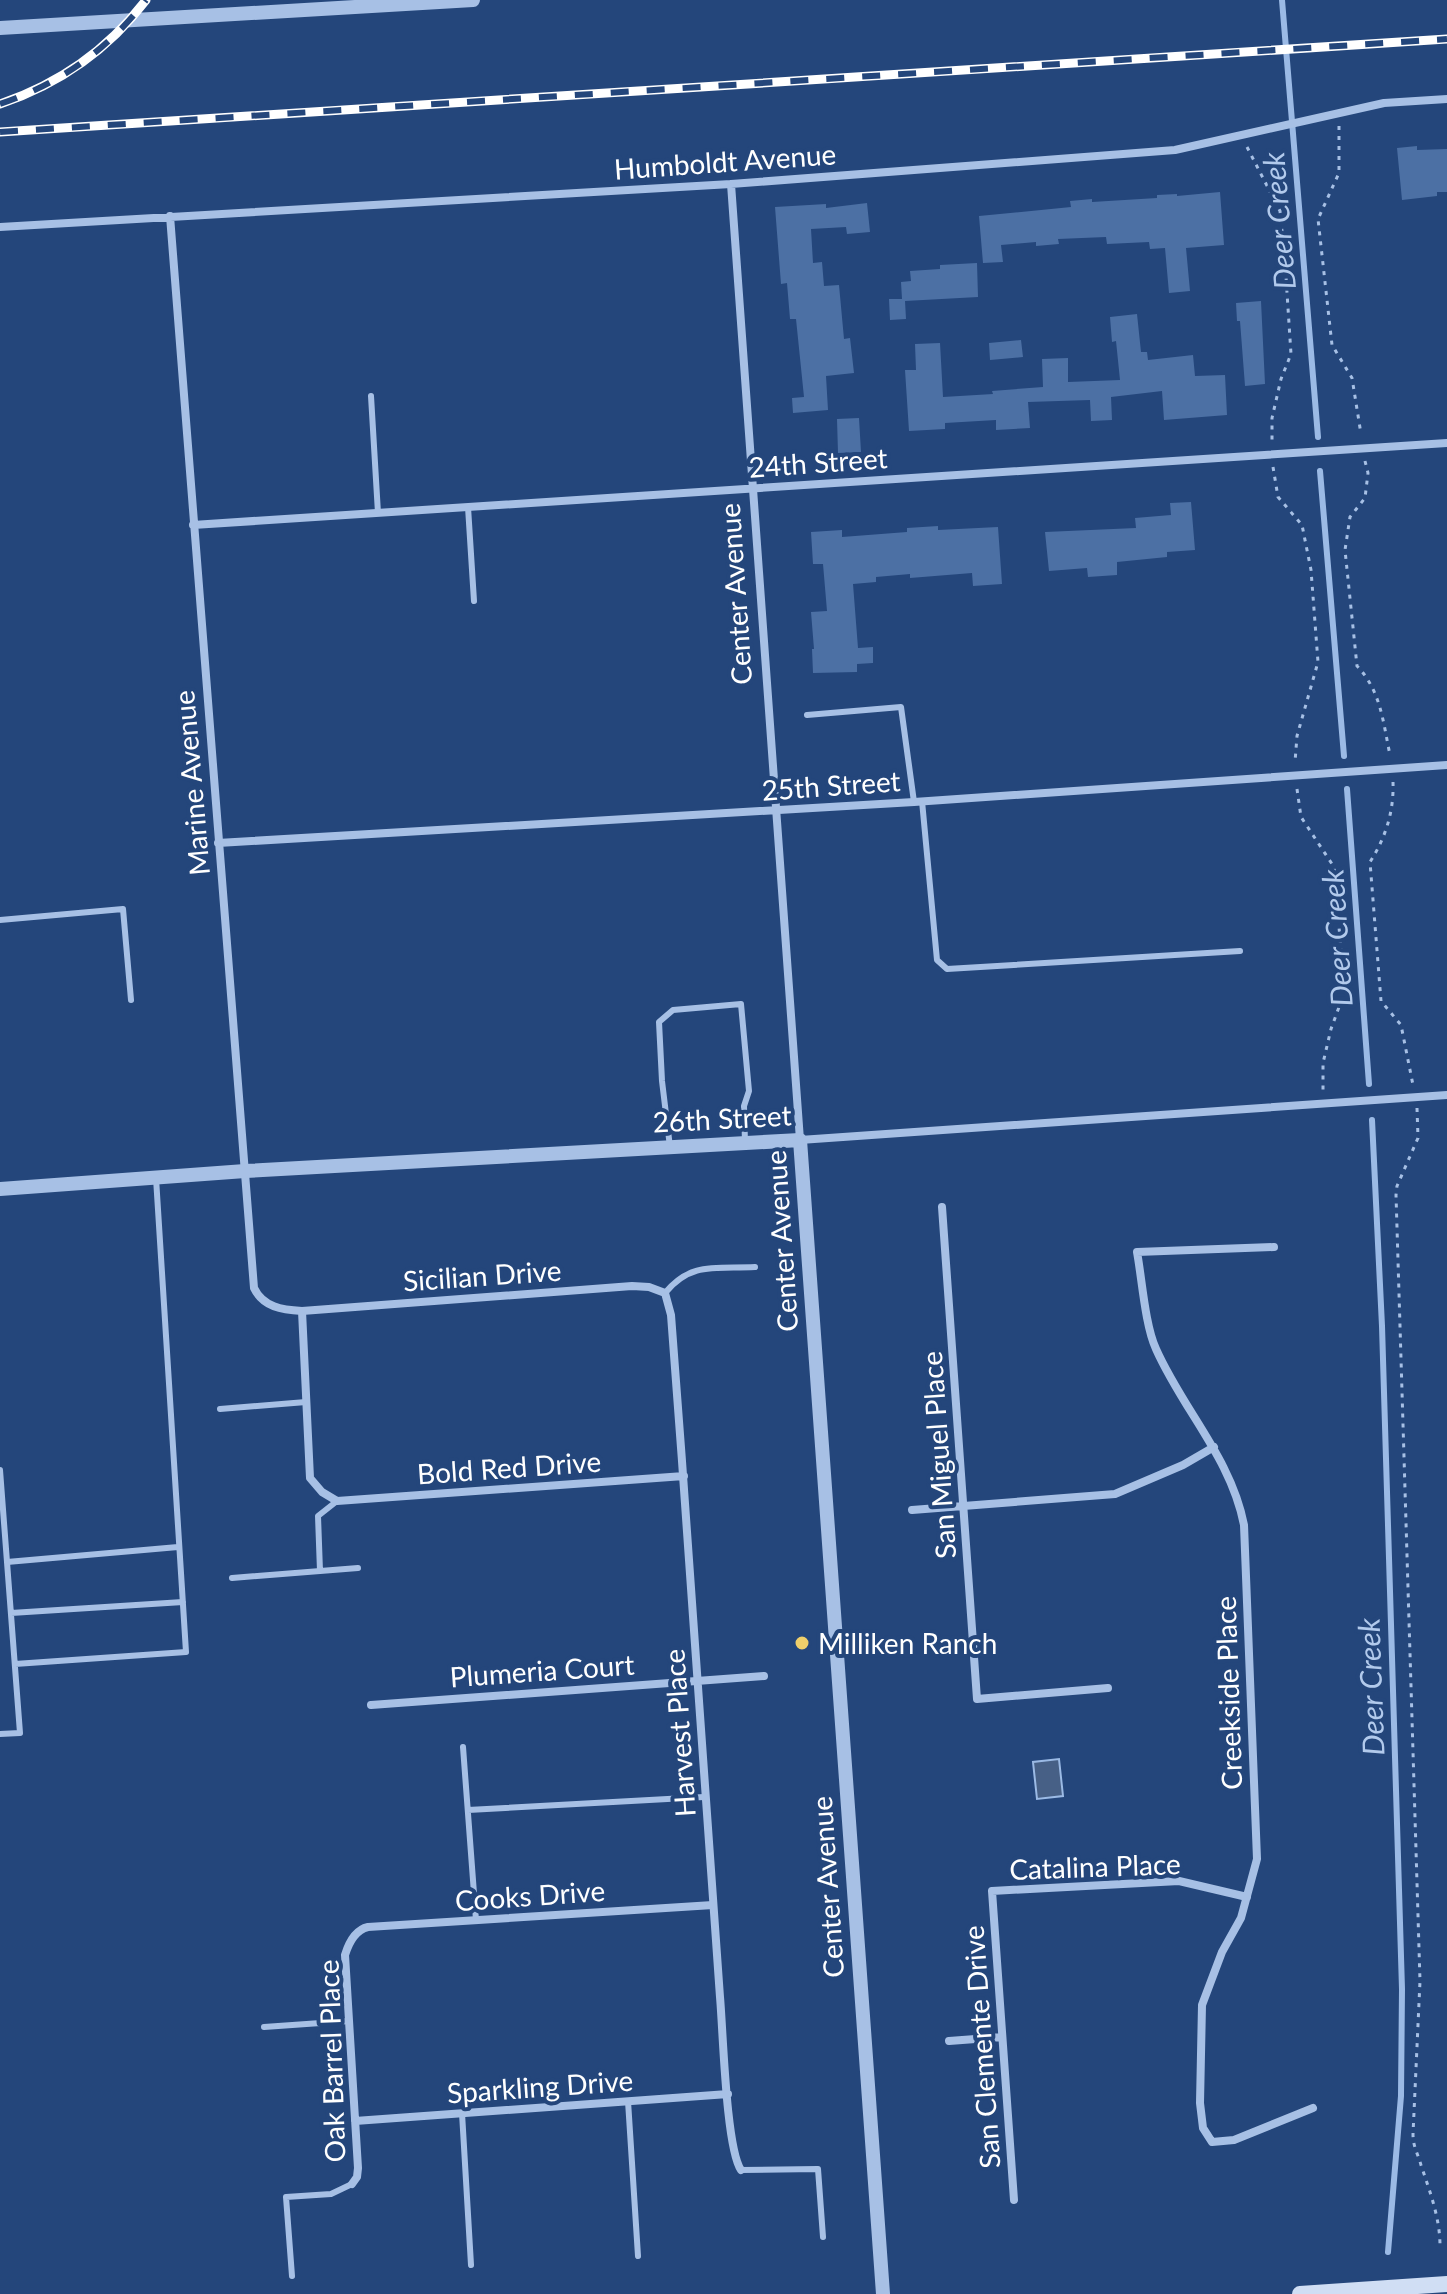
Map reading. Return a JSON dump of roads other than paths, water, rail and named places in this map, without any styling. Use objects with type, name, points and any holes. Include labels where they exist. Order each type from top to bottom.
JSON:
[{"type":"main road","points":[[1300,2294],[1447,2284]]},
{"type":"street","points":[[0,28],[290,5],[473,0]]},
{"type":"street","name":"Humboldt Avenue","points":[[0,227],[731,184],[1175,150],[1384,103],[1447,99]]},
{"type":"street","name":"Center Avenue","points":[[731,184],[883,2294]]},
{"type":"street","name":"Marine Avenue","points":[[170,216],[254,1288],[260,1299],[268,1304],[302,1311]]},
{"type":"street","name":"24th Street","points":[[193,525],[1447,443]]},
{"type":"street","name":"25th Street","points":[[218,843],[918,802],[1447,765]]},
{"type":"street","name":"26th Street","points":[[0,1189],[245,1171],[800,1140],[1447,1095]]},
{"type":"street","name":"San Miguel Place","points":[[942,1207],[977,1699],[1108,1688]]},
{"type":"street","name":"Creekside Place","points":[[1274,1247],[1137,1252],[1154,1345],[1170,1377],[1214,1447],[1239,1501],[1244,1525],[1257,1859],[1241,1918],[1222,1952],[1202,2005],[1200,2103],[1203,2128],[1212,2142],[1234,2140],[1313,2108]]},
{"type":"street","name":"Sicilian Drive","points":[[302,1311],[632,1286],[649,1287],[665,1293]]},
{"type":"street","name":"Harvest Place","points":[[665,1293],[671,1315],[684,1476],[704,1797],[728,2094],[734,2155],[741,2170]]},
{"type":"street","points":[[302,1311],[310,1478],[322,1492],[337,1501]]},
{"type":"street","points":[[912,1510],[1115,1494],[1183,1465],[1214,1447]]},
{"type":"street","name":"Bold Red Drive","points":[[337,1501],[684,1476]]},
{"type":"street","name":"Plumeria Court","points":[[371,1705],[764,1676]]},
{"type":"street","name":"Catalina Place","points":[[992,1891],[1179,1881],[1247,1897]]},
{"type":"street","name":"San Clemente Drive","points":[[992,1891],[1014,2200]]},
{"type":"street","name":"Cooks Drive","points":[[353,1936],[368,1927],[713,1905]]},
{"type":"street","name":"Oak Barrel Place","points":[[352,2184],[358,2168],[345,1955],[353,1936]]},
{"type":"street","points":[[949,2041],[1002,2037]]},
{"type":"street","name":"Sparkling Drive","points":[[355,2121],[728,2094]]},
{"type":"lane","points":[[371,396],[378,513]]},
{"type":"lane","points":[[468,507],[474,601]]},
{"type":"lane","points":[[807,715],[901,707],[918,802],[937,960],[947,969],[1240,951]]},
{"type":"lane","points":[[0,920],[123,909],[131,1000]]},
{"type":"lane","points":[[670,1147],[659,1022],[673,1010],[741,1004],[749,1091],[744,1106],[745,1143]]},
{"type":"lane","points":[[15,1664],[186,1652],[156,1178]]},
{"type":"lane","points":[[665,1293],[675,1280],[691,1271],[755,1267]]},
{"type":"lane","points":[[220,1409],[306,1402]]},
{"type":"lane","points":[[0,1470],[20,1733],[0,1734]]},
{"type":"lane","points":[[320,1571],[318,1516],[337,1501]]},
{"type":"lane","points":[[7,1562],[178,1547]]},
{"type":"lane","points":[[232,1578],[358,1568]]},
{"type":"lane","points":[[11,1613],[183,1602]]},
{"type":"lane","points":[[463,1747],[476,1920]]},
{"type":"lane","points":[[468,1810],[704,1797]]},
{"type":"lane","points":[[264,2027],[349,2021]]},
{"type":"lane","points":[[628,2101],[638,2256]]},
{"type":"lane","points":[[462,2113],[471,2265]]},
{"type":"lane","points":[[741,2170],[818,2169],[823,2237]]},
{"type":"lane","points":[[292,2276],[286,2197],[331,2194],[352,2184]]},
{"type":"water","points":[[1059,1759],[1063,1796],[1037,1799],[1033,1762]]},
{"type":"waterway","name":"Deer Creek","points":[[1282,0],[1318,437]]},
{"type":"waterway","name":"Deer Creek","points":[[1320,471],[1344,756]]},
{"type":"waterway","name":"Deer Creek","points":[[1347,789],[1369,1084]]},
{"type":"waterway","name":"Deer Creek","points":[[1372,1120],[1382,1326],[1402,1989],[1401,2096],[1388,2252]]},
{"type":"railway","points":[[0,104],[42,86],[81,63],[115,35],[146,0]]},
{"type":"railway","points":[[0,132],[1447,39]]},
{"type":"place","name":"Milliken Ranch","points":[[802,1643]]}]
